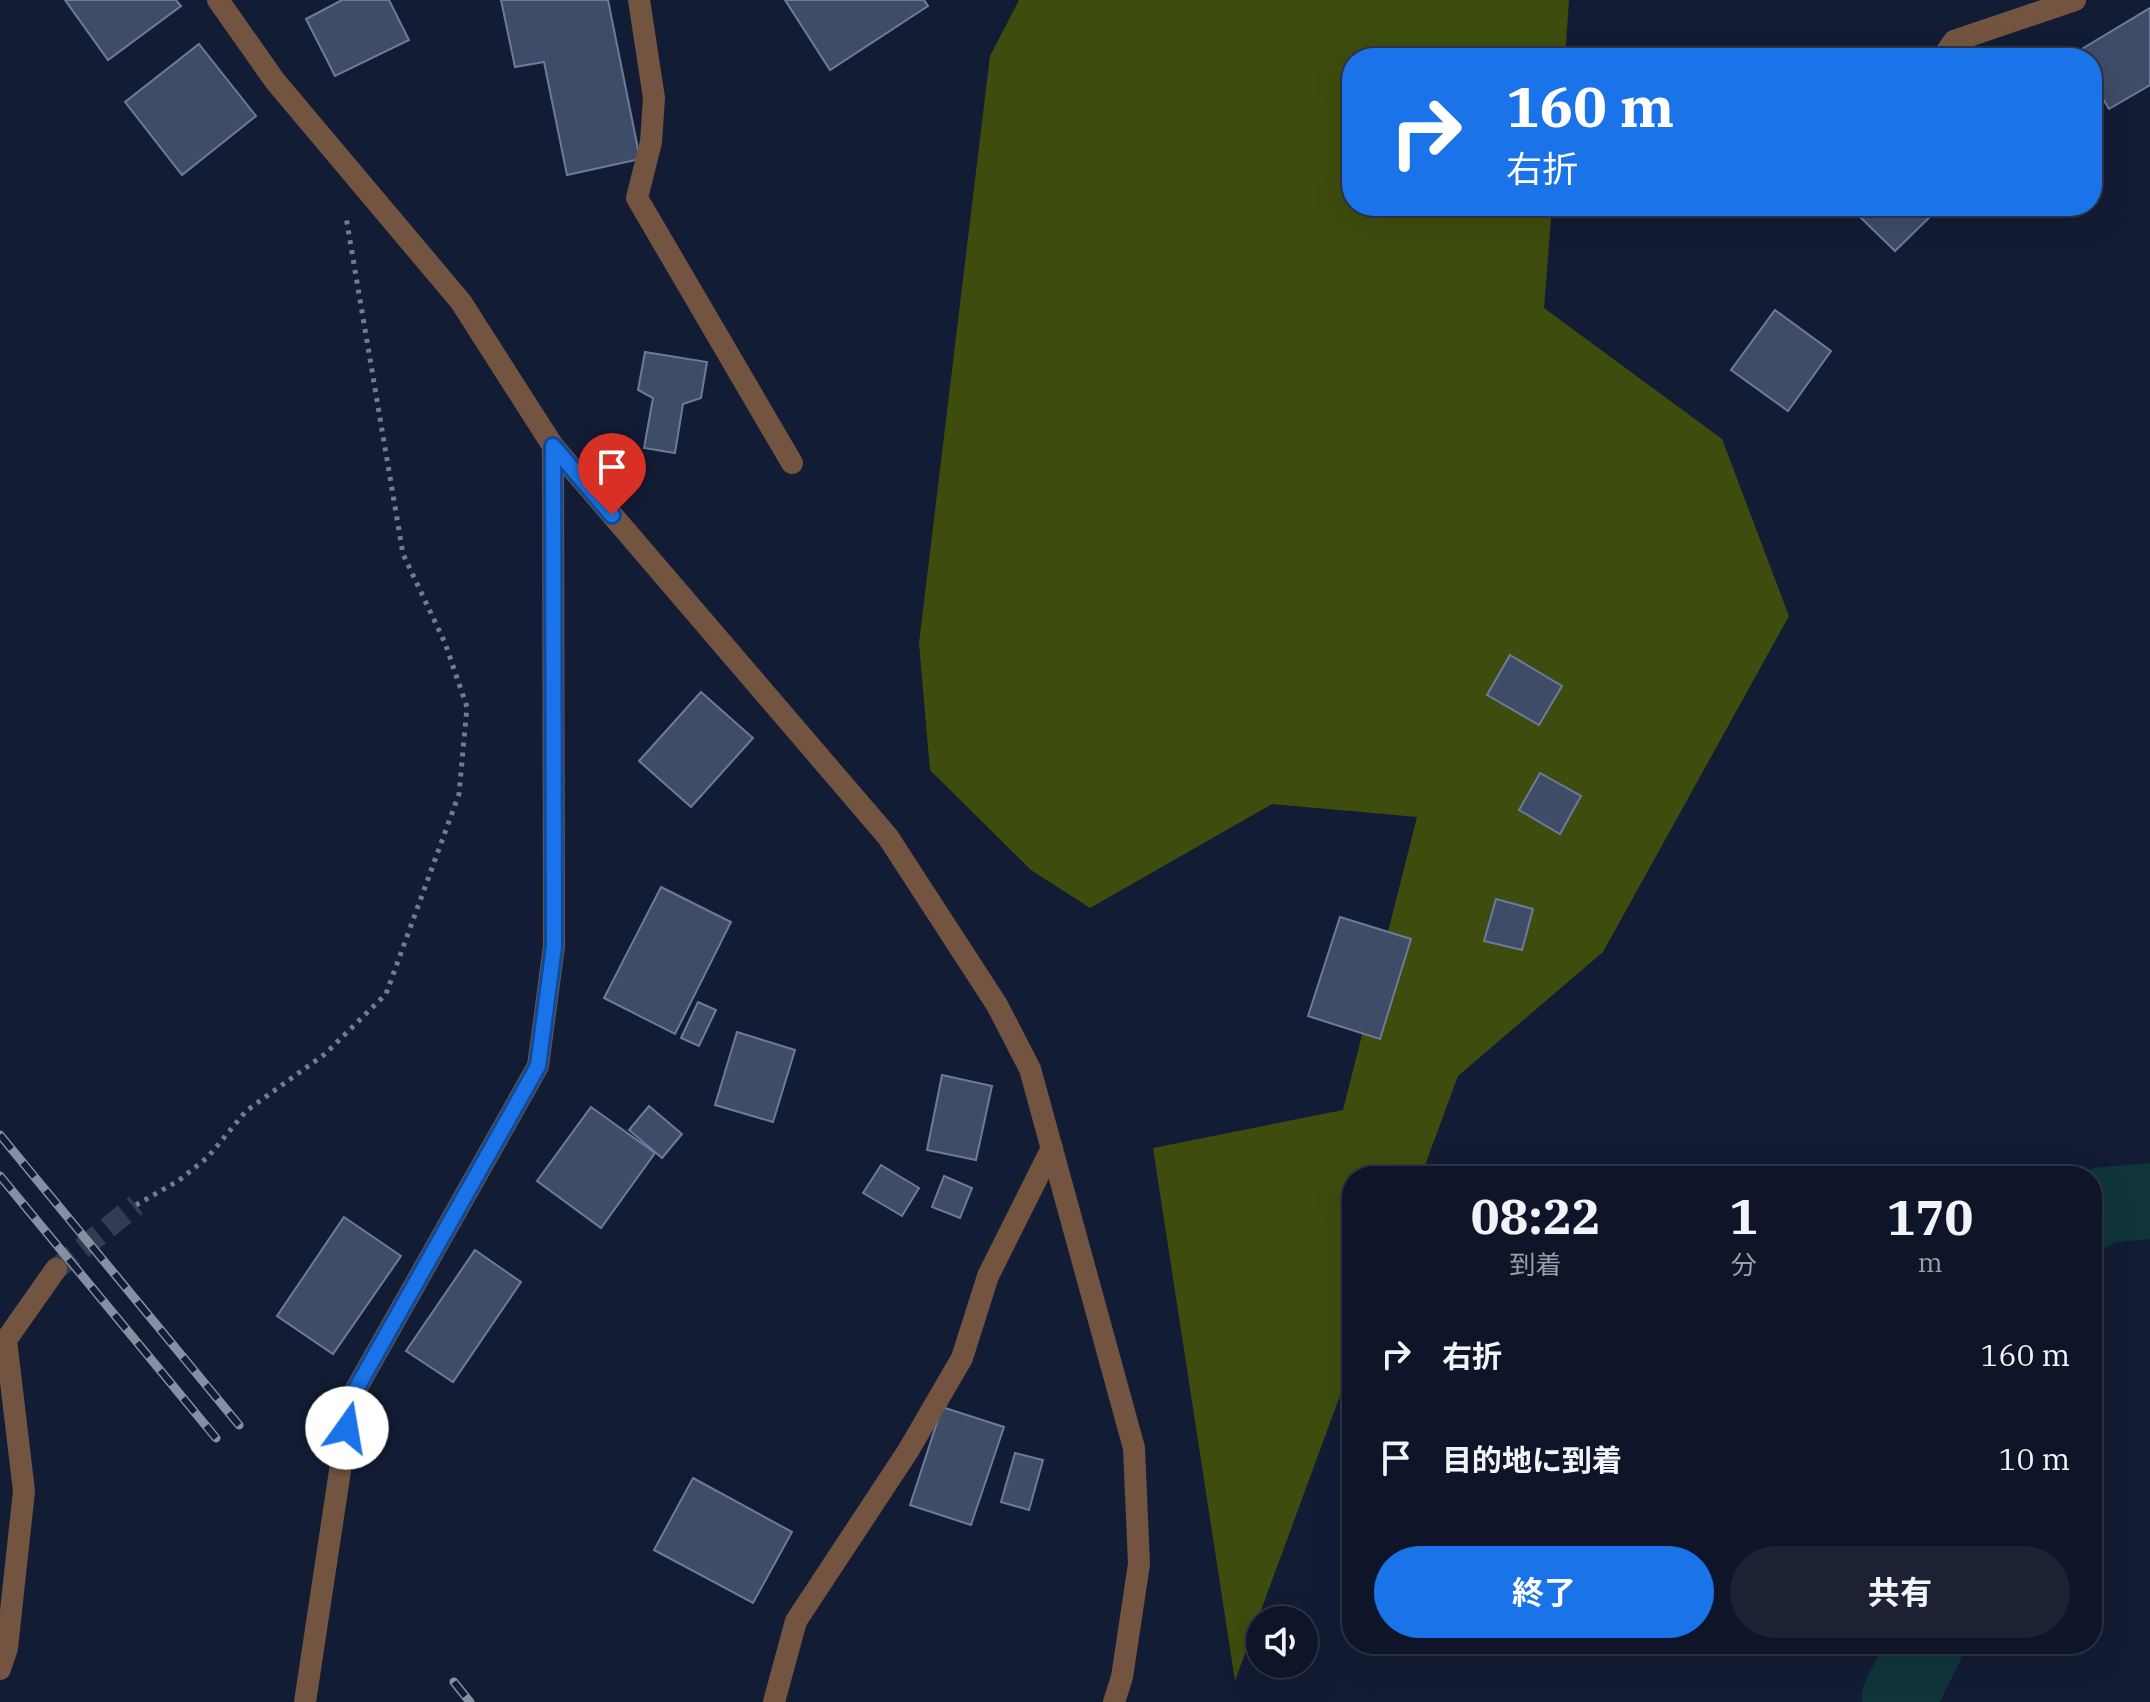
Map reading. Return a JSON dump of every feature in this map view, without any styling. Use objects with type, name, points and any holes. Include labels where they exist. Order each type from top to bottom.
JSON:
[{"type":"street","points":[[218,0],[275,81],[461,302],[553,446],[888,837],[997,1005],[1030,1069],[1134,1448],[1139,1564],[1122,1677],[1114,1702]]},
{"type":"street","points":[[639,0],[654,98],[651,142],[637,198],[792,463]]},
{"type":"street","points":[[1949,48],[1954,41],[2075,0]]},
{"type":"street","points":[[305,1702],[351,1398],[538,1066],[554,946],[553,446]]},
{"type":"street","points":[[774,1702],[796,1621],[908,1451],[962,1358],[988,1276],[1052,1148]]},
{"type":"street","points":[[0,1669],[7,1648],[24,1491],[6,1340],[56,1269]]},
{"type":"path","points":[[136,1205],[178,1181],[208,1157],[246,1111],[325,1054],[386,994],[459,794],[467,707],[445,643],[403,554],[346,214]]},
{"type":"green space","points":[[1019,0],[1569,0],[1566,48],[1342,48],[1342,216],[1551,216],[1544,308],[1722,439],[1789,616],[1603,952],[1458,1076],[1425,1166],[1342,1166],[1342,1390],[1263,1606],[1246,1606],[1246,1651],[1235,1681],[1153,1148],[1343,1110],[1417,817],[1272,804],[1090,908],[1031,870],[930,770],[919,643],[990,56]]},
{"type":"building","points":[[65,0],[176,0],[181,6],[108,60]]},
{"type":"building","points":[[342,0],[389,0],[409,40],[335,76],[306,19]]},
{"type":"building","points":[[501,0],[608,0],[640,159],[567,175],[544,62],[515,67]]},
{"type":"building","points":[[785,0],[924,0],[928,6],[830,70]]},
{"type":"building","points":[[2150,8],[2150,85],[2109,109],[2102,97],[2102,48],[2083,48]]},
{"type":"building","points":[[199,44],[256,116],[182,175],[125,102]]},
{"type":"building","points":[[1859,216],[1931,216],[1895,251]]},
{"type":"building","points":[[1775,310],[1831,351],[1788,411],[1731,370]]},
{"type":"building","points":[[645,352],[707,362],[701,398],[683,404],[675,453],[644,448],[653,398],[638,390]]},
{"type":"building","points":[[1510,655],[1562,686],[1539,725],[1487,695]]},
{"type":"building","points":[[701,692],[753,738],[691,807],[639,761]]},
{"type":"building","points":[[1540,773],[1581,796],[1560,834],[1519,810]]},
{"type":"building","points":[[661,887],[731,922],[675,1034],[604,998]]},
{"type":"building","points":[[1496,899],[1533,909],[1522,950],[1484,941]]},
{"type":"building","points":[[1340,917],[1411,939],[1380,1039],[1308,1016]]},
{"type":"building","points":[[698,1002],[716,1010],[699,1046],[681,1038]]},
{"type":"building","points":[[737,1032],[795,1050],[773,1122],[715,1105]]},
{"type":"building","points":[[942,1075],[992,1086],[976,1160],[927,1150]]},
{"type":"building","points":[[649,1106],[682,1134],[662,1158],[629,1130]]},
{"type":"building","points":[[591,1107],[655,1153],[601,1228],[537,1181]]},
{"type":"building","points":[[881,1165],[919,1188],[902,1216],[863,1193]]},
{"type":"building","points":[[944,1176],[972,1188],[960,1218],[932,1207]]},
{"type":"building","points":[[344,1217],[401,1256],[333,1354],[277,1316]]},
{"type":"building","points":[[475,1250],[521,1282],[453,1382],[406,1351]]},
{"type":"building","points":[[942,1407],[1004,1427],[971,1525],[910,1505]]},
{"type":"building","points":[[1015,1453],[1043,1460],[1029,1510],[1001,1502]]},
{"type":"building","points":[[693,1478],[792,1532],[753,1603],[654,1550]]},
{"type":"waterway","points":[[2102,1206],[2150,1201]]},
{"type":"waterway","points":[[1902,1702],[1900,1697],[1921,1654]]},
{"type":"tunnel","points":[[56,1269],[136,1205]]},
{"type":"railway","points":[[0,1135],[239,1425]]},
{"type":"railway","points":[[0,1176],[216,1438]]},
{"type":"railway","points":[[454,1682],[470,1702]]},
{"type":"route","points":[[347,1428],[351,1398],[538,1066],[554,946],[553,446],[612,515]]}]
